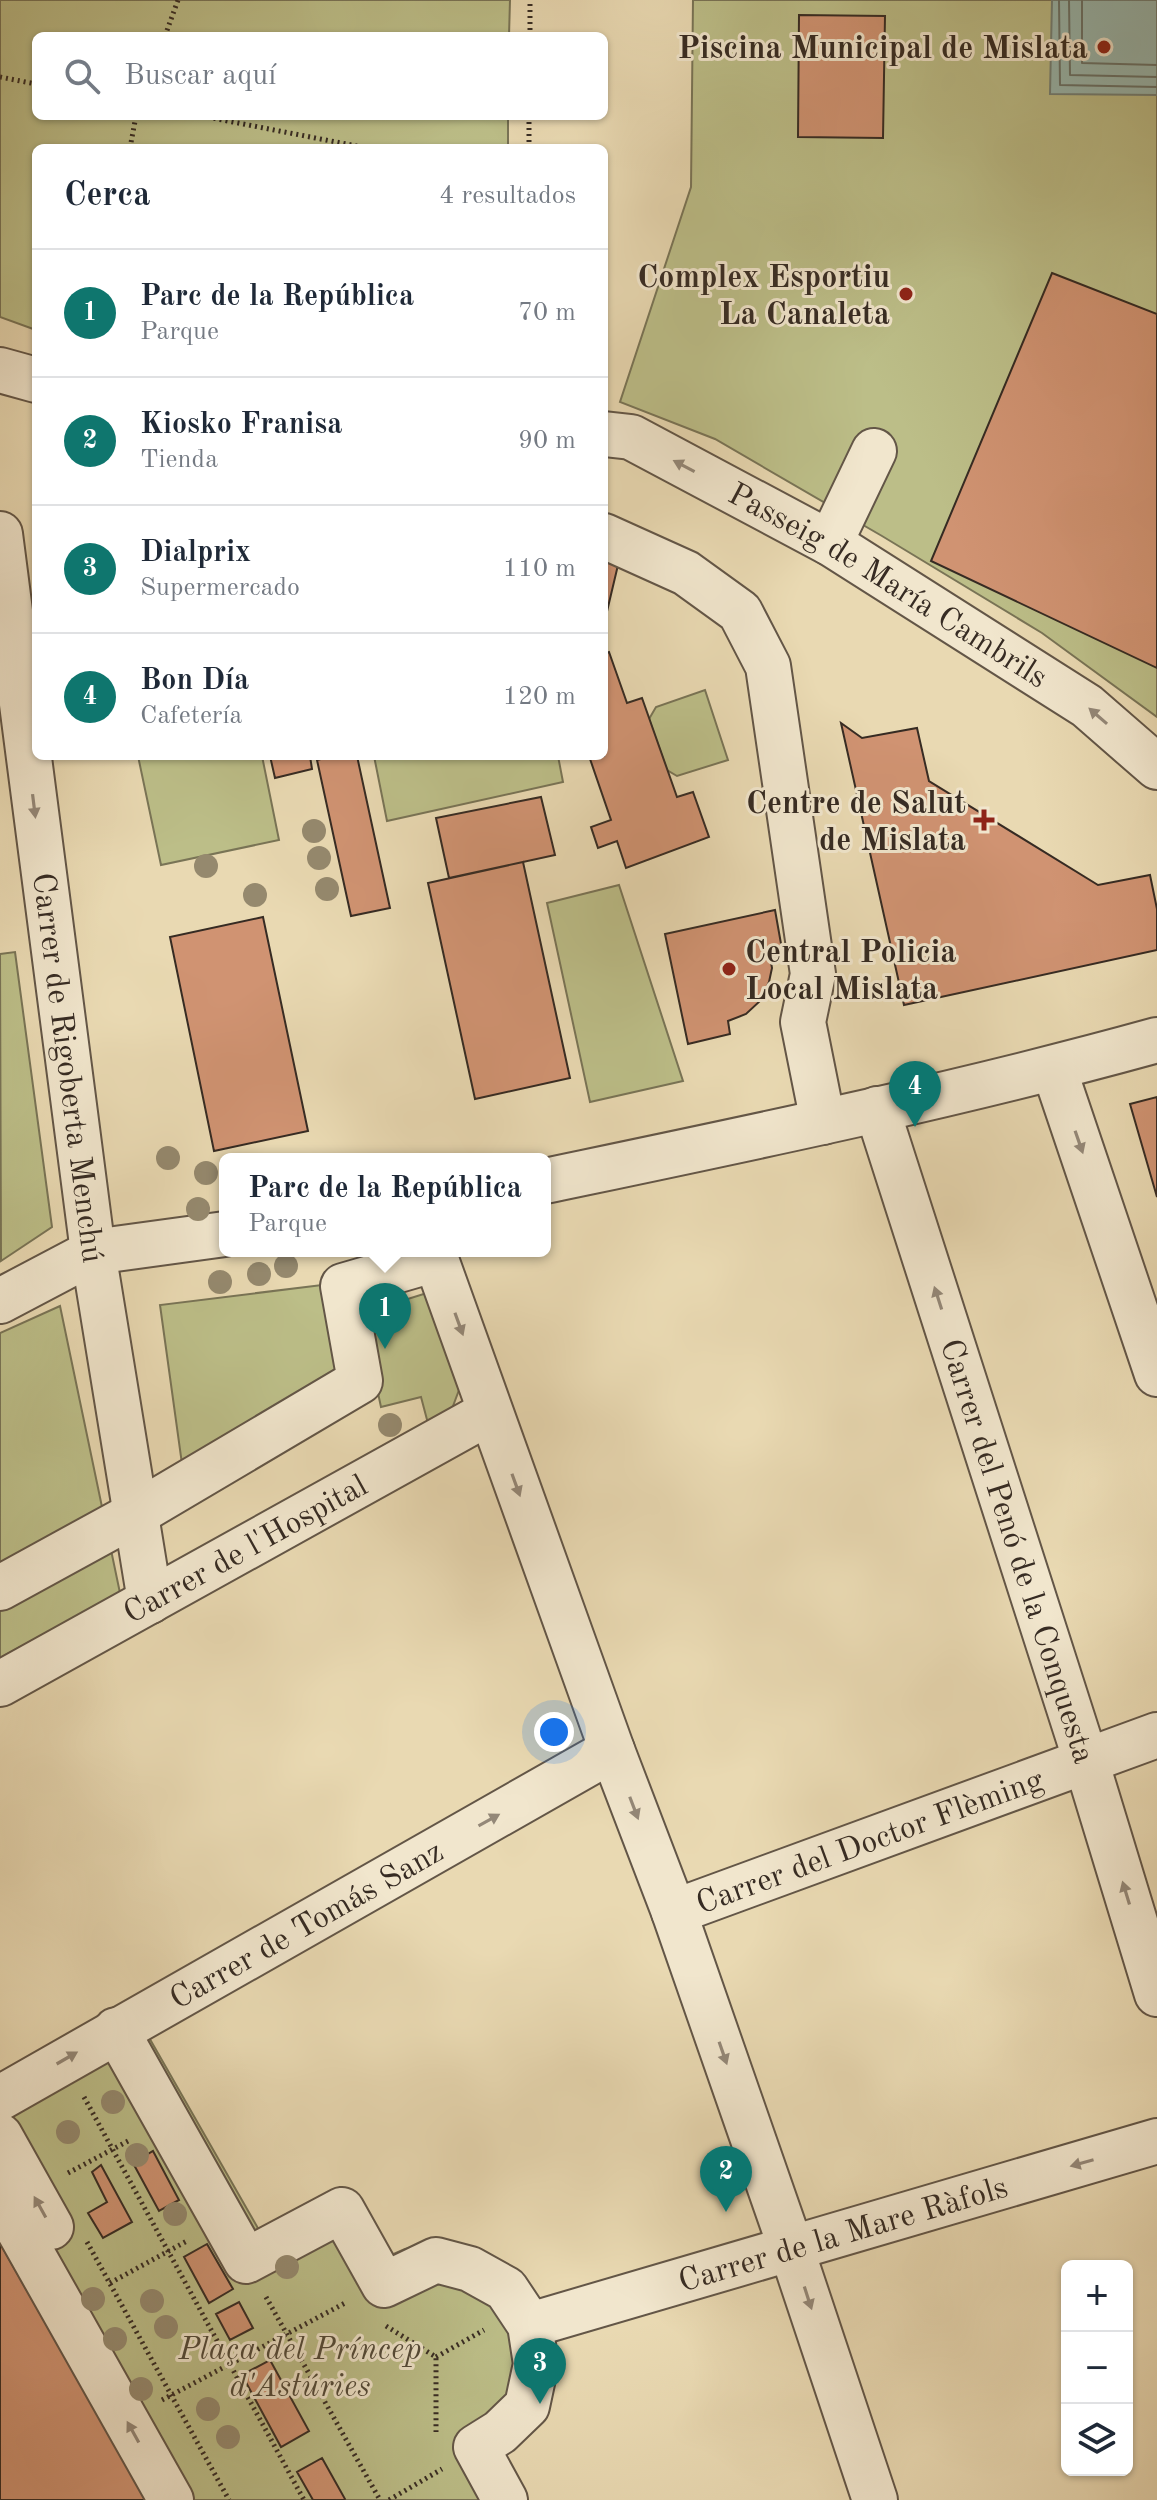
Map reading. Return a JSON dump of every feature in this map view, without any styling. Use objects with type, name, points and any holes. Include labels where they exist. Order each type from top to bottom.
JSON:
[{"type":"street","points":[[0,370],[32,379]]},
{"type":"street","name":"Passeig de María Cambrils","points":[[608,434],[631,437],[830,543],[1087,706],[1157,767]]},
{"type":"street","points":[[830,543],[874,451]]},
{"type":"street","name":"Carrer de Rigoberta Menchú","points":[[0,534],[4,610],[93,1252],[150,1601]]},
{"type":"street","points":[[608,538],[686,573],[740,612],[768,666],[813,974],[803,1022],[823,1122]]},
{"type":"street","points":[[551,1180],[1054,1069],[1157,1040]]},
{"type":"street","points":[[1054,1069],[1157,1374]]},
{"type":"street","name":"Carrer del Penó de la Conquesta","points":[[877,1109],[1086,1761],[1157,1994]]},
{"type":"street","points":[[0,1301],[93,1252],[219,1235]]},
{"type":"street","points":[[0,1588],[137,1513],[360,1381],[343,1286],[429,1257]]},
{"type":"street","points":[[436,1257],[612,1750],[674,1912],[875,2500]]},
{"type":"street","name":"Carrer de l'Hospital","points":[[0,1684],[490,1412]]},
{"type":"street","name":"Carrer del Doctor Flèming","points":[[674,1912],[1157,1735]]},
{"type":"street","name":"Carrer de Tomás Sanz","points":[[0,2098],[612,1750]]},
{"type":"street","points":[[116,2030],[246,2261],[342,2210],[369,2306],[436,2260],[470,2269],[506,2289],[525,2318],[536,2364],[527,2406],[500,2432],[450,2449],[505,2500]]},
{"type":"street","points":[[0,2136],[90,2265]]},
{"type":"street","name":"Carrer de la Mare Ràfols","points":[[525,2318],[791,2248],[1157,2141]]},
{"type":"street","points":[[0,2197],[153,2414],[204,2500]]},
{"type":"street","points":[[153,2414],[171,2500]]},
{"type":"path","points":[[166,32],[178,0]]},
{"type":"path","points":[[530,0],[530,32]]},
{"type":"path","points":[[0,77],[32,83]]},
{"type":"path","points":[[131,144],[135,120]]},
{"type":"path","points":[[221,120],[334,144]]},
{"type":"path","points":[[529,120],[529,144]]},
{"type":"path","points":[[82,2094],[304,2500]]},
{"type":"path","points":[[65,2175],[167,2120]]},
{"type":"path","points":[[224,2222],[168,2251],[90,2265],[153,2414],[229,2500]]},
{"type":"path","points":[[246,2261],[380,2500]]},
{"type":"path","points":[[153,2414],[229,2364],[286,2333],[369,2306],[436,2357],[450,2449],[436,2472],[389,2500]]},
{"type":"path","points":[[436,2357],[525,2318]]},
{"type":"path","points":[[436,2472],[450,2449]]},
{"type":"green space","points":[[0,0],[510,0],[509,32],[32,32],[32,120],[508,120],[508,144],[32,144],[32,329],[0,317]]},
{"type":"green space","name":"Complex Esportiu La Canaleta","points":[[693,0],[1157,0],[1157,717],[1042,633],[882,536],[715,439],[620,402],[691,187]]},
{"type":"green space","points":[[705,690],[728,760],[677,776],[667,770],[649,719],[656,707]]},
{"type":"green space","points":[[139,760],[263,760],[279,840],[161,865]]},
{"type":"green space","points":[[375,760],[559,760],[563,782],[387,821]]},
{"type":"green space","points":[[619,885],[683,1081],[590,1102],[547,903]]},
{"type":"green space","points":[[15,952],[52,1227],[1,1261],[0,954]]},
{"type":"green space","points":[[338,1283],[351,1374],[182,1464],[160,1305]]},
{"type":"green space","points":[[430,1292],[459,1390],[453,1406],[430,1431],[421,1397],[381,1407],[360,1309],[394,1300],[395,1303]]},
{"type":"green space","points":[[60,1306],[120,1593],[0,1658],[0,1333]]},
{"type":"green space","name":"Plaça del Príncep d'Astúries","points":[[147,2034],[263,2237],[345,2196],[382,2259],[405,2249],[431,2244],[544,2339],[487,2447],[517,2500],[190,2500],[0,2158],[0,2115]]},
{"type":"water","name":"Piscina Municipal de Mislata","points":[[1052,0],[1157,0],[1157,95],[1050,94]]},
{"type":"building","points":[[799,15],[885,16],[883,138],[798,137]]},
{"type":"building","points":[[1052,273],[1157,314],[1157,668],[931,561]]},
{"type":"building","points":[[608,563],[618,565],[608,607]]},
{"type":"building","points":[[608,652],[627,703],[642,698],[677,797],[693,792],[709,837],[626,868],[617,841],[598,848],[591,827],[611,820],[590,760],[608,760]]},
{"type":"building","points":[[841,723],[862,738],[917,728],[929,781],[1098,885],[1150,875],[1157,909],[1157,950],[904,1005]]},
{"type":"building","points":[[271,760],[311,760],[312,769],[275,778]]},
{"type":"building","points":[[317,760],[358,760],[390,908],[351,916]]},
{"type":"building","points":[[541,797],[555,855],[449,878],[436,818]]},
{"type":"building","points":[[523,862],[570,1078],[475,1099],[428,883]]},
{"type":"building","points":[[775,910],[783,955],[770,957],[772,968],[769,982],[760,1001],[746,1014],[728,1021],[730,1034],[688,1044],[665,934]]},
{"type":"building","points":[[263,917],[308,1131],[214,1151],[170,937]]},
{"type":"building","points":[[1157,1097],[1157,1197],[1130,1104]]},
{"type":"building","points":[[153,2151],[179,2200],[159,2211],[133,2163]]},
{"type":"building","points":[[101,2165],[132,2222],[103,2238],[88,2213],[107,2202],[92,2172]]},
{"type":"building","points":[[0,2243],[146,2500],[0,2500]]},
{"type":"building","points":[[207,2244],[233,2289],[209,2303],[184,2257]]},
{"type":"building","points":[[239,2302],[253,2328],[230,2340],[216,2314]]},
{"type":"building","points":[[270,2360],[309,2431],[281,2447],[242,2375]]},
{"type":"building","points":[[322,2458],[344,2500],[313,2500],[297,2472]]},
{"type":"place","name":"Piscina Municipal de Mislata","points":[[1104,47]]},
{"type":"place","name":"Complex Esportiu La Canaleta","points":[[906,294]]},
{"type":"place","name":"Centre de Salut de Mislata","points":[[984,820]]},
{"type":"place","name":"Central Policia Local Mislata","points":[[729,969]]},
{"type":"place","name":"Bon Día","points":[[915,1127]]},
{"type":"place","name":"Parc de la República","points":[[385,1349]]},
{"type":"place","name":"Kiosko Franisa","points":[[726,2212]]},
{"type":"place","name":"Dialprix","points":[[540,2404]]}]
